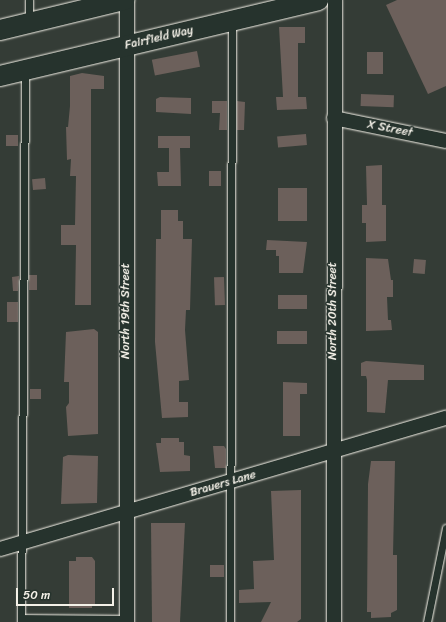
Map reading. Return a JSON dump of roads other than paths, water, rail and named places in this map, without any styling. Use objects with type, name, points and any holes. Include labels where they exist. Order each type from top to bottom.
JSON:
[{"type":"main road","points":[[0,30],[124,0]]},
{"type":"main road","name":"Fairfield Way","points":[[0,76],[318,0]]},
{"type":"street","name":"North 19th Street","points":[[127,620],[128,0]]},
{"type":"street","name":"North 20th Street","points":[[334,622],[333,451],[335,0]]},
{"type":"street","name":"X Street","points":[[334,118],[446,141]]},
{"type":"street","name":"Brauers Lane","points":[[0,549],[446,418]]},
{"type":"lane","points":[[29,0],[29,23]]},
{"type":"lane","points":[[230,622],[233,528],[230,482],[232,21]]},
{"type":"lane","points":[[25,70],[23,542],[21,620],[127,620]]},
{"type":"lane","points":[[427,622],[446,528]]}]
